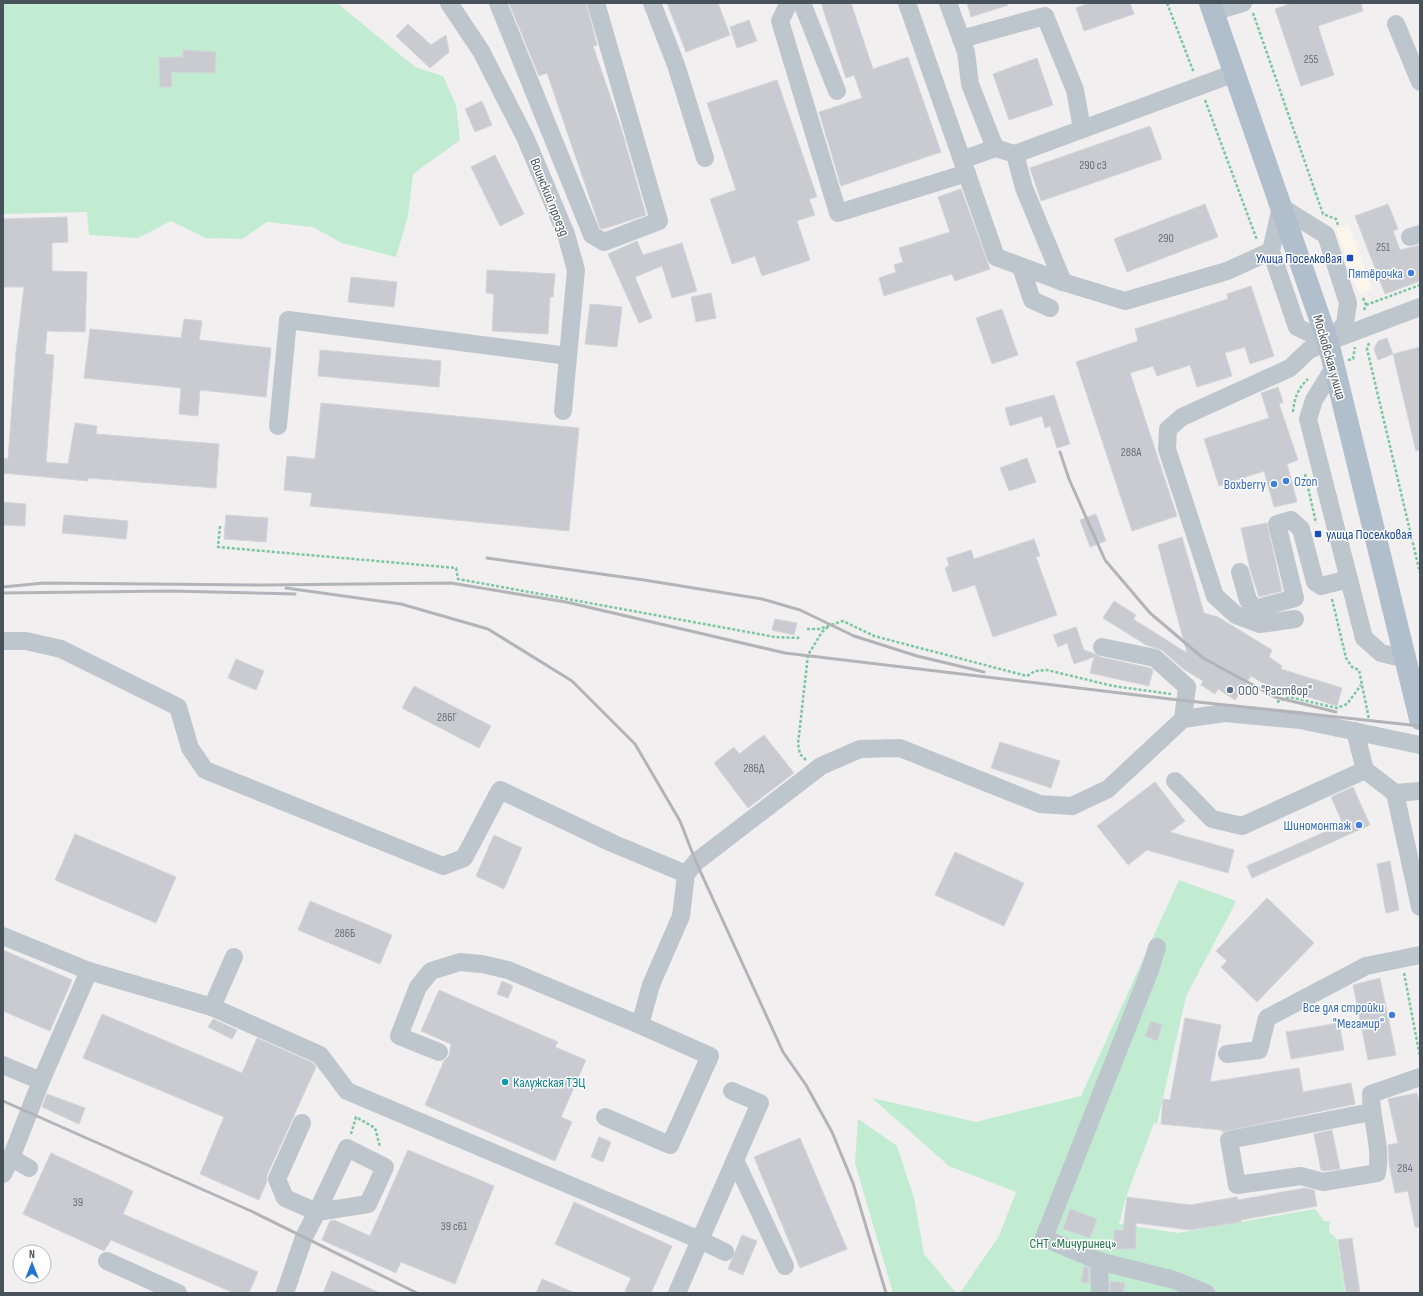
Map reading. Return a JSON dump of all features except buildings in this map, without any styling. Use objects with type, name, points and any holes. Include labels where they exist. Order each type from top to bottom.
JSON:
[{"type":"main road","name":"Московская улица","points":[[1212,7],[1328,342],[1420,719]]},
{"type":"street","name":"Воинский проезд","points":[[449,3],[481,51],[525,137],[566,234],[576,270],[563,411]]},
{"type":"street","points":[[498,3],[592,235],[604,242],[659,221],[596,3]]},
{"type":"street","points":[[652,3],[676,65],[704,158]]},
{"type":"street","points":[[789,3],[780,21],[838,212],[965,167],[995,148],[1015,154],[1235,74]]},
{"type":"street","points":[[802,3],[837,91]]},
{"type":"street","points":[[907,3],[996,257],[1063,282],[1125,301],[1227,271],[1266,253]]},
{"type":"street","points":[[948,3],[966,52],[970,84],[995,148]]},
{"type":"street","points":[[1212,7],[1247,7]]},
{"type":"street","points":[[961,38],[1046,16],[1075,90],[1082,129]]},
{"type":"street","points":[[1396,24],[1420,82]]},
{"type":"street","points":[[1015,154],[1024,188],[1063,282]]},
{"type":"street","points":[[1281,207],[1326,235],[1337,265],[1348,303],[1345,324],[1328,342],[1297,327],[1266,253],[1281,207]]},
{"type":"street","points":[[1021,267],[1032,300],[1050,308]]},
{"type":"street","points":[[1295,619],[1260,624],[1236,615],[1215,596],[1167,449],[1168,429],[1182,417],[1290,368],[1309,350],[1364,327],[1420,307]]},
{"type":"street","points":[[278,426],[288,320],[568,356]]},
{"type":"street","points":[[1335,366],[1314,400],[1308,419],[1364,638],[1381,653],[1406,658]]},
{"type":"street","points":[[1240,572],[1248,600],[1255,609],[1295,598],[1277,524],[1291,520],[1301,529],[1315,582],[1321,586],[1349,579]]},
{"type":"street","points":[[3,641],[26,642],[61,649],[178,707],[190,748],[205,770],[444,866],[464,858],[500,790],[612,843],[686,874]]},
{"type":"street","points":[[1102,647],[1155,658],[1187,687],[1183,719]]},
{"type":"street","points":[[640,1025],[651,985],[681,916],[686,874],[696,862],[821,766],[860,749],[900,748],[1040,804],[1072,806],[1108,790],[1183,719],[1225,713],[1300,720],[1420,745]]},
{"type":"street","points":[[1364,733],[1365,770]]},
{"type":"street","points":[[1175,781],[1212,819],[1242,826],[1365,770]]},
{"type":"street","points":[[1365,770],[1396,792],[1420,791]]},
{"type":"street","points":[[1396,792],[1420,907]]},
{"type":"street","points":[[3,936],[89,971],[212,1007],[320,1055],[347,1091],[700,1240],[725,1252]]},
{"type":"street","points":[[1157,947],[1150,970],[1044,1238],[1099,1261],[1174,1280],[1206,1293]]},
{"type":"street","points":[[1227,1054],[1260,1050],[1267,1018],[1366,966],[1420,954]]},
{"type":"street","points":[[212,1007],[234,957]]},
{"type":"street","points":[[439,1052],[399,1036],[418,987],[431,971],[460,962],[482,964],[508,970],[710,1056],[670,1145],[605,1117]]},
{"type":"street","points":[[3,1174],[11,1158],[41,1081],[89,971]]},
{"type":"street","points":[[3,1065],[41,1081]]},
{"type":"street","points":[[1371,1112],[1229,1140],[1237,1185],[1301,1176],[1323,1182],[1377,1173],[1380,1159],[1371,1112],[1371,1094],[1420,1076]]},
{"type":"street","points":[[677,1293],[760,1103],[732,1091]]},
{"type":"street","points":[[285,1293],[304,1237],[316,1212],[347,1148],[385,1167],[368,1204],[316,1212],[285,1198],[277,1179],[302,1123]]},
{"type":"street","points":[[11,1158],[29,1168]]},
{"type":"street","points":[[735,1160],[785,1266]]},
{"type":"street","points":[[107,1261],[178,1293]]},
{"type":"street","points":[[1099,1261],[1100,1293]]},
{"type":"path","points":[[1167,3],[1255,231],[1266,253]]},
{"type":"path","points":[[1247,7],[1323,214],[1336,219],[1341,232]]},
{"type":"path","points":[[1366,305],[1420,285]]},
{"type":"path","points":[[1361,291],[1366,305],[1361,316],[1369,342],[1367,349],[1420,573]]},
{"type":"path","points":[[1292,418],[1294,401],[1301,385],[1311,376]]},
{"type":"path","points":[[1304,472],[1316,526]]},
{"type":"path","points":[[220,526],[218,547],[456,568],[458,578],[775,637],[798,638],[799,635]]},
{"type":"path","points":[[1329,584],[1346,658],[1352,667],[1359,670],[1362,684],[1364,733]]},
{"type":"path","points":[[807,629],[819,629],[843,621],[874,636],[1027,676],[1035,671],[1047,670],[1113,686],[1186,696]]},
{"type":"path","points":[[807,760],[800,754],[798,744],[808,656],[822,632],[831,625]]},
{"type":"path","points":[[1270,704],[1289,697],[1337,708],[1347,704],[1362,684]]},
{"type":"path","points":[[1401,958],[1420,1057]]},
{"type":"path","points":[[347,1148],[356,1117],[376,1128],[385,1167]]},
{"type":"shaded area","points":[[1349,225],[1372,289],[1359,294],[1336,229]]},
{"type":"green space","points":[[3,3],[337,3],[415,67],[443,76],[456,105],[460,140],[413,174],[408,216],[396,257],[342,243],[313,227],[267,222],[242,239],[206,238],[171,221],[138,238],[89,235],[87,212],[3,214]]},
{"type":"green space","name":"СНТ «Мичуринец»","points":[[1179,880],[1236,902],[1186,996],[1157,1124],[1154,1123],[1126,1197],[1119,1224],[1178,1233],[1315,1209],[1324,1221],[1330,1221],[1329,1232],[1337,1239],[1345,1293],[960,1293],[999,1236],[1016,1192],[949,1166],[872,1098],[976,1122],[1081,1096]]},
{"type":"green space","points":[[858,1119],[897,1146],[914,1198],[924,1254],[956,1293],[893,1293],[855,1163]]},
{"type":"railway","points":[[1060,452],[1069,479],[1105,560],[1150,613],[1203,658],[1275,697],[1336,712]]},
{"type":"railway","points":[[487,558],[644,580],[762,599],[800,610],[854,636],[917,656],[984,672]]},
{"type":"railway","points":[[3,587],[44,583],[265,585],[451,583],[566,602],[785,653],[1170,699],[1420,726]]},
{"type":"railway","points":[[286,588],[401,604],[488,629],[572,681],[635,744],[680,821],[696,862],[783,1052],[806,1085],[832,1132],[853,1183],[886,1293]]},
{"type":"railway","points":[[3,593],[170,591],[295,594]]},
{"type":"railway","points":[[3,1101],[251,1211],[417,1293]]},
{"type":"place","name":"Улица Поселковая","points":[[1350,258]]},
{"type":"place","name":"Пятёрочка","points":[[1411,273]]},
{"type":"place","name":"Ozon","points":[[1286,481]]},
{"type":"place","name":"Boxberry","points":[[1274,484]]},
{"type":"place","name":"улица Поселковая","points":[[1318,534]]},
{"type":"place","name":"ООО \"Раствор\"","points":[[1230,690]]},
{"type":"place","name":"Шиномонтаж","points":[[1359,825]]},
{"type":"place","name":"Все для стройки \"Мегамир\"","points":[[1392,1015]]},
{"type":"place","name":"Калужская ТЭЦ","points":[[505,1082]]}]
